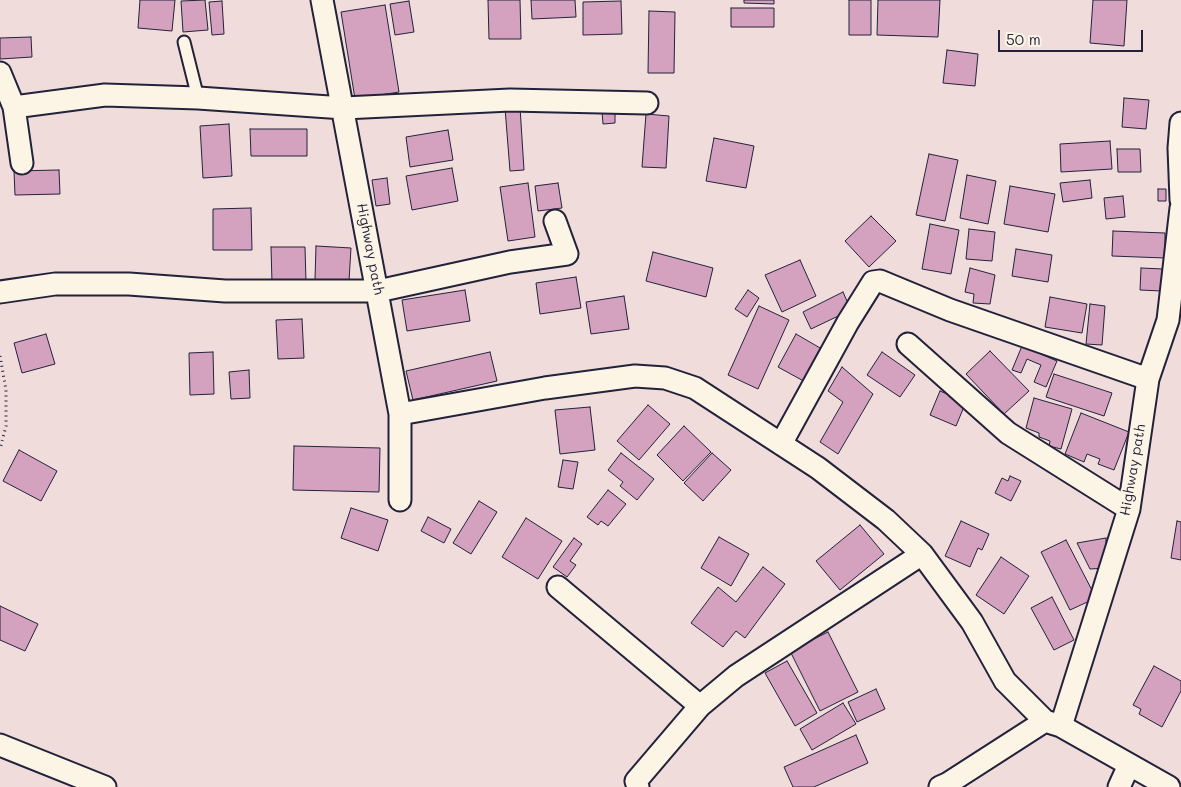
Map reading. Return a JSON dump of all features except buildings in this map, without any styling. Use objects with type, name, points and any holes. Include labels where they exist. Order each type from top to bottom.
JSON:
[{"type":"street","name":"Highway path","points":[[322,0],[344,108],[400,414],[400,500]]},
{"type":"street","points":[[0,73],[14,107],[22,163]]},
{"type":"street","points":[[14,107],[105,95],[198,98],[344,108],[510,100],[648,103]]},
{"type":"street","points":[[1181,123],[1179,148],[1181,200]]},
{"type":"street","name":"Highway path","points":[[1053,724],[1129,509],[1148,378],[1174,321],[1181,208]]},
{"type":"street","points":[[0,292],[55,284],[129,284],[225,291],[378,292],[510,262],[567,254],[555,221]]},
{"type":"street","points":[[781,444],[848,322],[874,282],[880,281],[950,310],[1148,378]]},
{"type":"street","points":[[908,344],[1008,433],[1129,509]]},
{"type":"street","points":[[400,414],[545,388],[634,376],[665,378],[695,388],[818,468],[886,520],[922,554],[972,622],[1005,681],[1053,724],[1169,787]]},
{"type":"street","points":[[638,787],[636,781],[700,706],[736,676],[922,554]]},
{"type":"street","points":[[558,587],[700,706]]},
{"type":"street","points":[[940,787],[1053,724]]},
{"type":"street","points":[[0,745],[105,787]]},
{"type":"street","points":[[1119,787],[1128,765]]},
{"type":"lane","points":[[184,42],[198,98]]},
{"type":"path","points":[[0,356],[6,390],[6,426],[0,450]]}]
